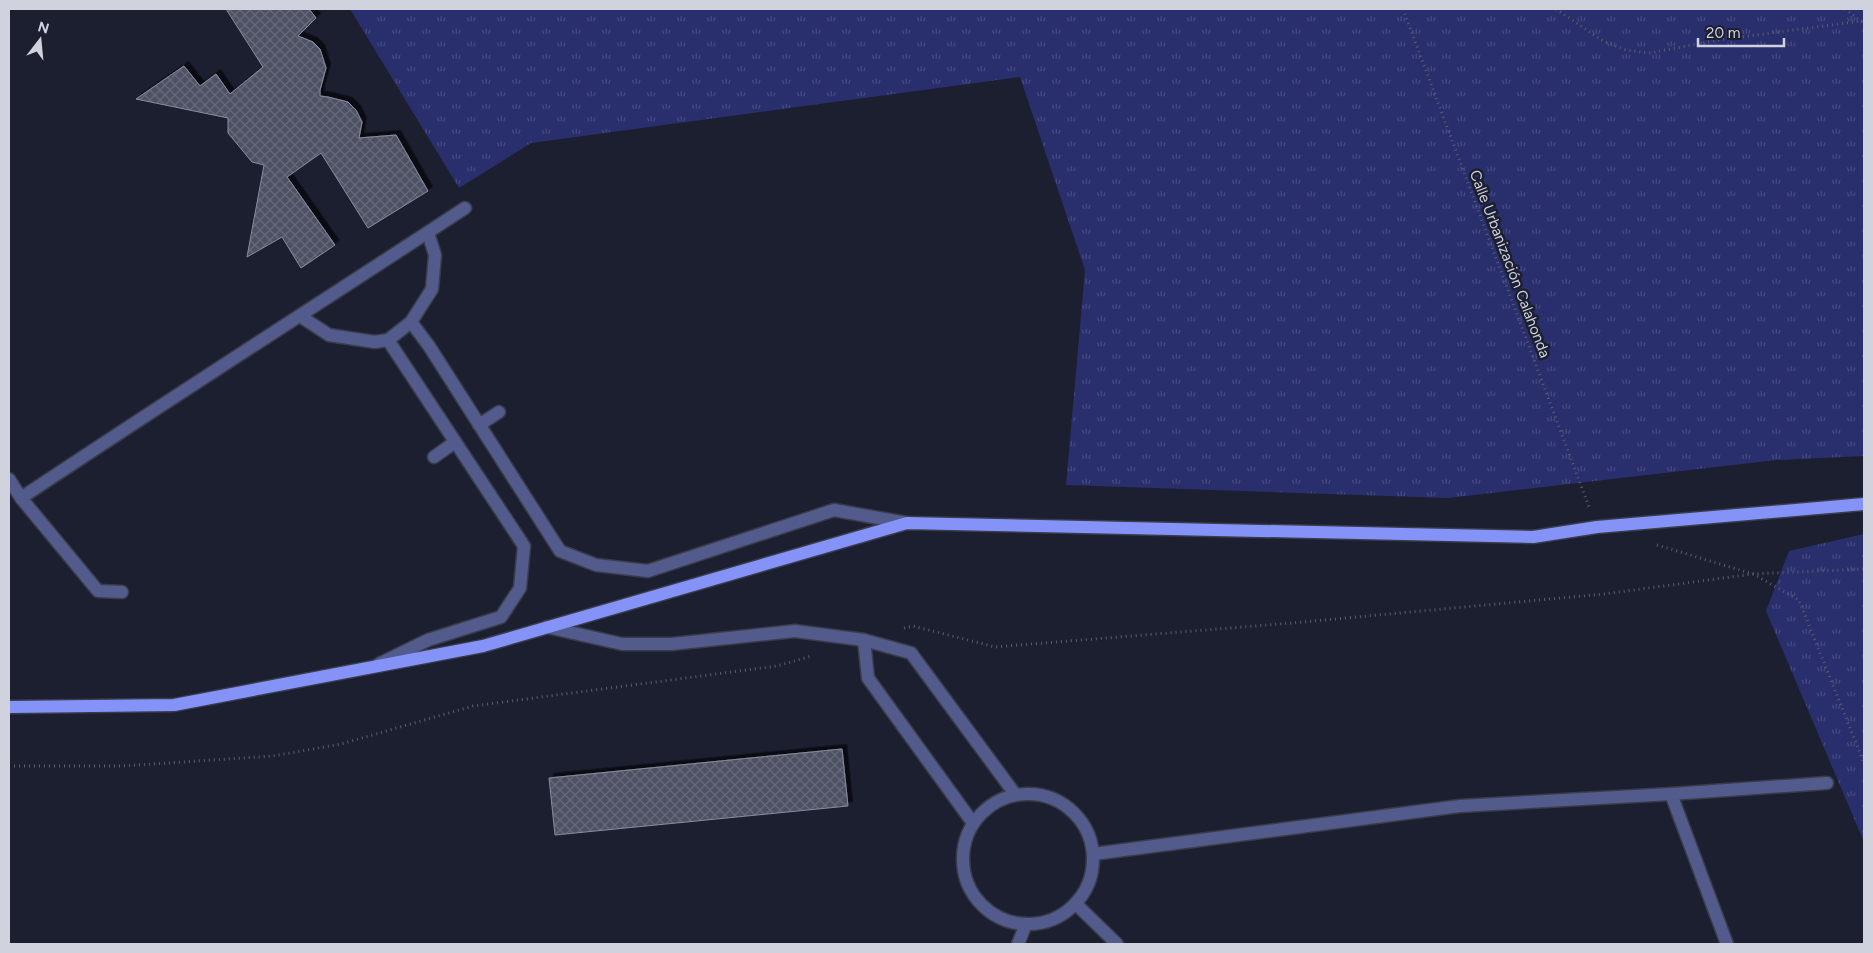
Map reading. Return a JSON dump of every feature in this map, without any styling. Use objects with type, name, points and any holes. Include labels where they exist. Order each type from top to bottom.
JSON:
[{"type":"main road","points":[[9,707],[174,705],[483,646],[907,523],[1532,537],[1597,527],[1864,504]]},
{"type":"street","points":[[21,498],[465,208]]},
{"type":"street","points":[[300,316],[329,335],[375,342],[388,340],[411,322],[432,289],[434,255],[428,232]]},
{"type":"street","points":[[411,322],[429,346],[560,551],[596,565],[648,571],[834,510],[907,523]]},
{"type":"street","points":[[372,667],[428,640],[501,617],[520,588],[524,546],[388,340]]},
{"type":"street","points":[[479,425],[499,412]]},
{"type":"street","points":[[434,457],[455,442]]},
{"type":"street","points":[[9,480],[21,498],[98,591],[122,592]]},
{"type":"street","points":[[547,627],[622,644],[672,644],[795,630],[864,640],[911,653],[1015,794]]},
{"type":"street","points":[[864,640],[868,678],[973,823]]},
{"type":"street","points":[[1093,854],[1460,806],[1827,783]]},
{"type":"street","points":[[1015,794],[1041,794],[1065,805],[1083,824],[1090,839],[1093,854],[1092,874],[1089,882],[1076,904],[1054,919],[1044,922],[1026,924],[1006,920],[987,910],[975,897],[966,882],[962,856],[965,841],[973,823],[998,800],[1015,794]]},
{"type":"street","points":[[1671,794],[1727,944]]},
{"type":"street","points":[[1076,904],[1117,944]]},
{"type":"street","points":[[1018,944],[1026,924]]},
{"type":"path","name":"Calle Urbanización Calahonda","points":[[1403,9],[1597,527]]},
{"type":"path","points":[[1556,9],[1603,41],[1626,50],[1649,53],[1718,40],[1863,21]]},
{"type":"path","points":[[1845,9],[1863,21],[1864,25]]},
{"type":"path","points":[[1652,543],[1754,574],[1799,600],[1864,763]]},
{"type":"path","points":[[864,640],[913,626],[995,647],[1282,624],[1604,594],[1754,574],[1864,569]]},
{"type":"path","points":[[9,766],[122,766],[273,756],[341,744],[473,706],[778,666],[821,654]]},
{"type":"green space","points":[[350,9],[1864,9],[1864,456],[1776,460],[1448,498],[1066,485],[1085,270],[1020,77],[531,143],[459,188]]},
{"type":"green space","points":[[1864,534],[1864,842],[1766,611],[1789,551]]},
{"type":"building","points":[[226,9],[309,9],[316,18],[298,36],[313,42],[320,49],[326,68],[320,96],[348,102],[356,110],[362,122],[359,138],[396,135],[428,191],[368,228],[321,153],[287,177],[335,245],[301,268],[282,237],[247,257],[264,165],[252,162],[228,133],[228,118],[136,99],[184,66],[200,86],[216,74],[230,94],[263,67]]},
{"type":"building","points":[[842,749],[848,806],[555,835],[549,778]]}]
